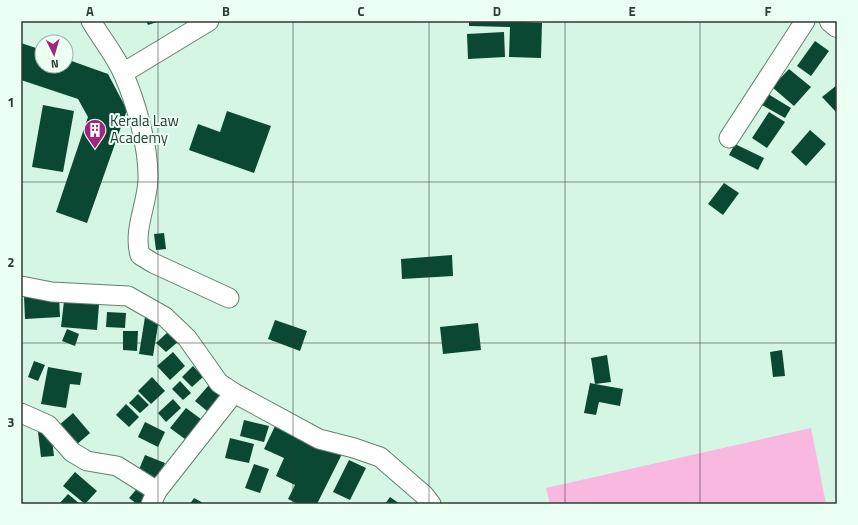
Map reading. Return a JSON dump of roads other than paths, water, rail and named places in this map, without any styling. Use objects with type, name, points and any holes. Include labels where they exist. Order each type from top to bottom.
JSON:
[{"type":"main road","points":[[831,21],[837,26]]},
{"type":"street","points":[[91,21],[123,73],[137,115],[149,165],[148,186],[138,231],[137,244],[140,255],[153,263],[229,298]]},
{"type":"street","points":[[123,73],[209,21]]},
{"type":"street","points":[[729,138],[805,21]]},
{"type":"street","points":[[21,286],[52,292],[128,296],[165,317],[188,338],[219,383],[234,394],[319,439],[354,448],[380,457],[424,495],[431,504]]},
{"type":"street","points":[[21,413],[48,425],[72,452],[87,461],[117,466],[154,498],[234,394]]},
{"type":"place","name":"Kerala Law Academy","points":[[95,150]]}]
